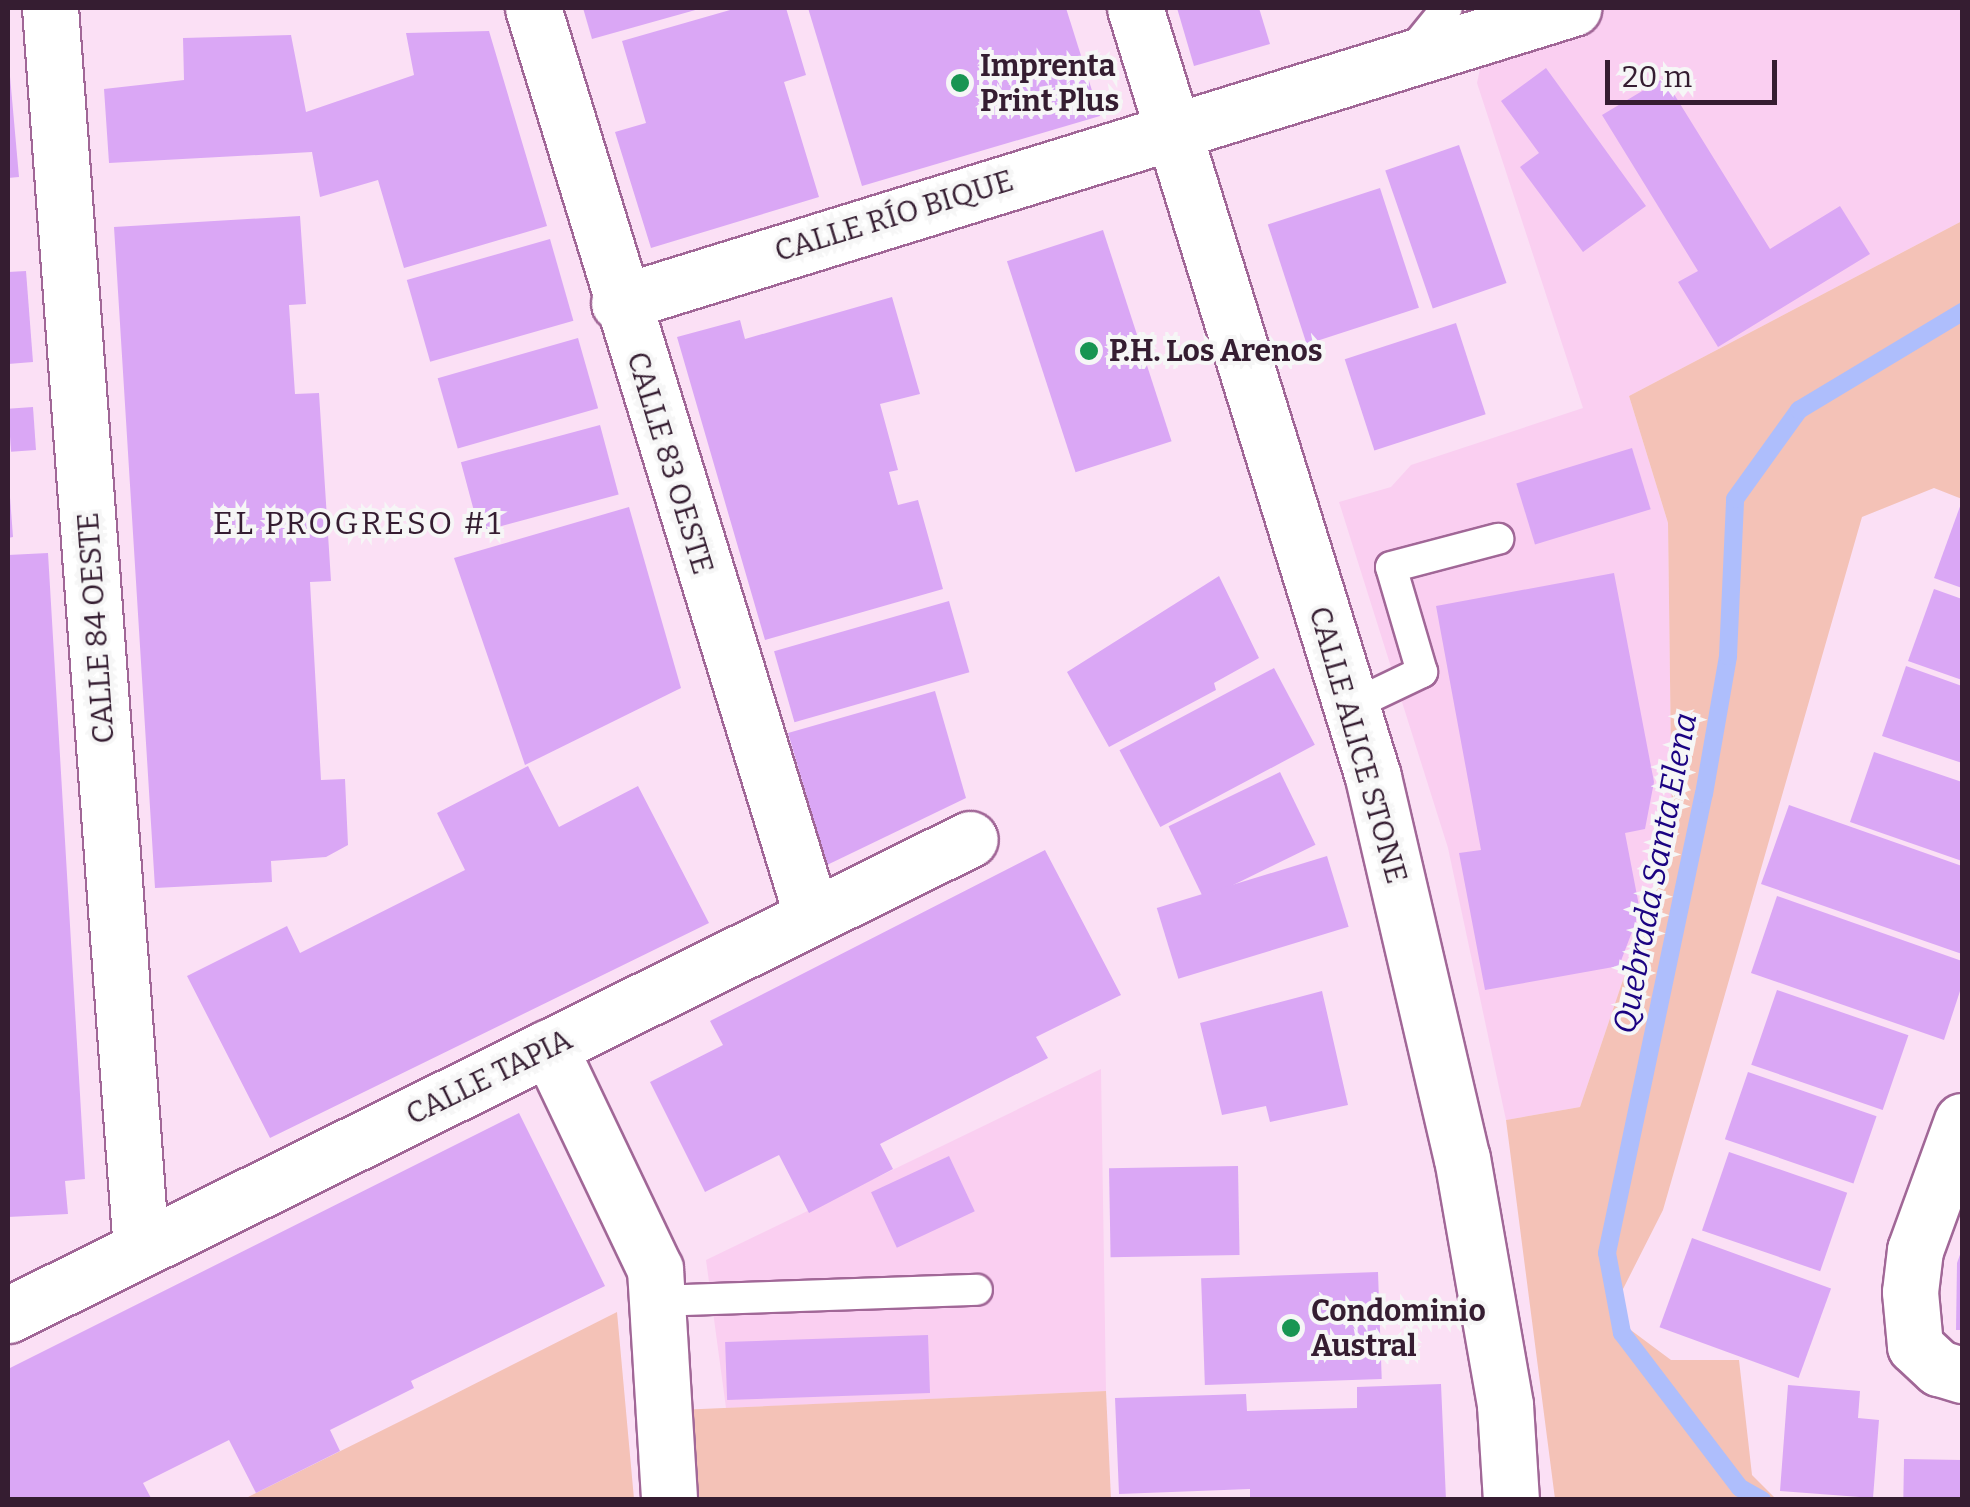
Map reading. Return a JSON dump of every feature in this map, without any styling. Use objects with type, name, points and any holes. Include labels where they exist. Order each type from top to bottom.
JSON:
[{"type":"street","name":"CALLE 84 OESTE","points":[[50,8],[142,1249]]},
{"type":"street","name":"CALLE 83 OESTE","points":[[533,8],[619,303],[812,916]]},
{"type":"street","name":"CALLE ALICE STONE","points":[[1135,8],[1351,706],[1462,1158],[1505,1406],[1512,1500]]},
{"type":"street","name":"CALLE RÍO BIQUE","points":[[619,303],[1573,8]]},
{"type":"street","name":"CALLE TAPIA","points":[[8,1315],[970,839]]},
{"type":"street","points":[[549,1048],[655,1269],[669,1500]]},
{"type":"street","points":[[1962,1121],[1915,1250],[1910,1292],[1914,1346],[1939,1368],[1962,1375]]},
{"type":"lane","points":[[1404,61],[1447,8]]},
{"type":"lane","points":[[1351,706],[1422,672],[1391,567],[1498,538]]},
{"type":"lane","points":[[657,1301],[977,1290]]},
{"type":"shaded area","points":[[1493,8],[1962,8],[1962,221],[1629,396],[1668,523],[1672,835],[1580,1107],[1506,1120],[1448,848],[1339,502],[1391,487],[1411,465],[1583,408],[1477,83]]},
{"type":"shaded area","points":[[1962,221],[1962,499],[1934,488],[1862,517],[1663,1210],[1622,1291],[1628,1328],[1671,1360],[1739,1360],[1752,1475],[1776,1499],[1555,1499],[1506,1120],[1580,1107],[1672,835],[1668,523],[1629,396]]},
{"type":"shaded area","points":[[1101,1069],[1106,1391],[726,1408],[706,1260]]},
{"type":"shaded area","points":[[617,1312],[634,1499],[244,1499],[425,1409]]},
{"type":"shaded area","points":[[1106,1391],[1111,1499],[684,1499],[678,1410]]},
{"type":"building","points":[[583,8],[699,8],[699,9],[592,39]]},
{"type":"building","points":[[737,8],[786,8],[806,75],[784,82],[819,197],[651,248],[615,132],[646,123],[622,41]]},
{"type":"building","name":"Imprenta Print Plus","points":[[808,8],[1066,8],[1100,116],[862,186]]},
{"type":"building","points":[[1177,8],[1259,8],[1270,44],[1194,66]]},
{"type":"building","points":[[489,31],[547,226],[404,268],[378,180],[320,197],[312,152],[109,163],[104,89],[184,80],[183,38],[291,35],[306,112],[414,75],[406,33]]},
{"type":"building","points":[[8,54],[19,177],[8,178]]},
{"type":"building","points":[[1546,68],[1646,206],[1583,252],[1520,167],[1539,153],[1501,101]]},
{"type":"building","points":[[1664,78],[1770,249],[1840,206],[1870,254],[1718,347],[1678,282],[1698,271],[1602,115]]},
{"type":"building","points":[[1459,145],[1507,283],[1433,308],[1385,170]]},
{"type":"building","points":[[1380,188],[1419,308],[1307,344],[1268,224]]},
{"type":"building","points":[[300,216],[306,304],[289,305],[295,394],[319,393],[331,581],[310,582],[321,780],[345,779],[348,845],[326,857],[271,861],[272,882],[155,888],[114,227]]},
{"type":"building","name":"P.H. Los Arenos","points":[[1103,230],[1172,441],[1076,472],[1007,261]]},
{"type":"building","points":[[550,239],[573,321],[430,362],[407,280]]},
{"type":"building","points":[[26,271],[33,362],[8,364],[8,272]]},
{"type":"building","points":[[892,297],[920,394],[880,404],[898,470],[889,472],[898,505],[918,500],[943,589],[765,640],[677,337],[740,320],[745,339]]},
{"type":"building","points":[[1456,323],[1486,414],[1374,450],[1345,359]]},
{"type":"building","points":[[578,338],[598,408],[458,448],[438,378]]},
{"type":"building","points":[[33,407],[36,450],[11,452],[8,409]]},
{"type":"building","points":[[600,425],[619,495],[480,532],[461,462]]},
{"type":"building","points":[[1632,448],[1651,509],[1535,545],[1516,483]]},
{"type":"building","points":[[8,497],[13,537],[8,538]]},
{"type":"building","points":[[1962,501],[1962,588],[1934,578]]},
{"type":"building","points":[[629,507],[681,688],[525,765],[454,558]]},
{"type":"building","points":[[48,553],[85,1179],[65,1181],[68,1214],[8,1217],[8,555]]},
{"type":"building","points":[[1614,573],[1654,782],[1645,829],[1625,833],[1640,911],[1619,966],[1485,990],[1459,853],[1481,850],[1436,606]]},
{"type":"building","points":[[1219,576],[1259,658],[1214,683],[1216,690],[1109,747],[1067,672]]},
{"type":"building","points":[[1934,589],[1962,599],[1962,680],[1908,661]]},
{"type":"building","points":[[949,601],[969,672],[794,722],[774,651]]},
{"type":"building","points":[[1906,666],[1962,686],[1962,763],[1882,736]]},
{"type":"building","points":[[1274,668],[1315,745],[1160,827],[1119,750]]},
{"type":"building","points":[[935,691],[966,798],[827,865],[788,733]]},
{"type":"building","points":[[1874,752],[1962,782],[1962,861],[1850,822]]},
{"type":"building","points":[[528,766],[559,827],[638,786],[709,923],[270,1138],[187,976],[287,926],[300,953],[465,870],[437,813]]},
{"type":"building","points":[[1280,772],[1316,845],[1204,899],[1169,826]]},
{"type":"building","points":[[1789,805],[1962,866],[1962,954],[1761,884]]},
{"type":"building","points":[[1045,850],[1121,995],[1036,1037],[1048,1058],[880,1144],[893,1169],[809,1213],[779,1155],[705,1192],[650,1082],[723,1045],[710,1021]]},
{"type":"building","points":[[1327,856],[1349,927],[1178,979],[1157,908]]},
{"type":"building","points":[[1777,896],[1962,961],[1962,985],[1944,1040],[1751,973]]},
{"type":"building","points":[[1777,990],[1908,1035],[1883,1110],[1751,1065]]},
{"type":"building","points":[[1322,991],[1348,1105],[1270,1122],[1266,1106],[1222,1115],[1200,1023]]},
{"type":"building","points":[[1748,1072],[1877,1116],[1853,1183],[1725,1139]]},
{"type":"building","points":[[519,1113],[605,1286],[411,1381],[414,1388],[330,1430],[340,1451],[256,1493],[229,1440],[143,1483],[152,1500],[8,1500],[8,1369]]},
{"type":"building","points":[[1729,1152],[1847,1193],[1820,1271],[1702,1230]]},
{"type":"building","points":[[949,1156],[975,1211],[897,1248],[871,1192]]},
{"type":"building","points":[[1238,1166],[1240,1255],[1111,1257],[1109,1168]]},
{"type":"building","points":[[1692,1238],[1831,1289],[1799,1378],[1660,1327]]},
{"type":"building","points":[[1962,1249],[1962,1330],[1956,1330],[1957,1263]]},
{"type":"building","name":"Condominio Austral","points":[[1378,1272],[1382,1379],[1205,1385],[1201,1278]]},
{"type":"building","points":[[928,1335],[930,1393],[727,1400],[725,1342]]},
{"type":"building","points":[[1441,1384],[1446,1500],[1250,1498],[1250,1489],[1119,1494],[1115,1398],[1246,1394],[1247,1411],[1357,1408],[1357,1387]]},
{"type":"building","points":[[1788,1385],[1860,1391],[1858,1418],[1879,1420],[1873,1498],[1780,1491]]},
{"type":"building","points":[[1904,1459],[1962,1460],[1961,1500],[1903,1500]]},
{"type":"waterway","name":"Quebrada Santa Elena","points":[[1762,1500],[1740,1488],[1622,1333],[1607,1253],[1704,794],[1728,656],[1735,499],[1799,410],[1962,312]]},
{"type":"place","name":"Imprenta Print Plus","points":[[960,83]]},
{"type":"place","name":"P.H. Los Arenos","points":[[1089,351]]},
{"type":"place","name":"Condominio Austral","points":[[1291,1328]]},
{"type":"district","name":"EL PROGRESO #1","points":[[358,523]]}]
